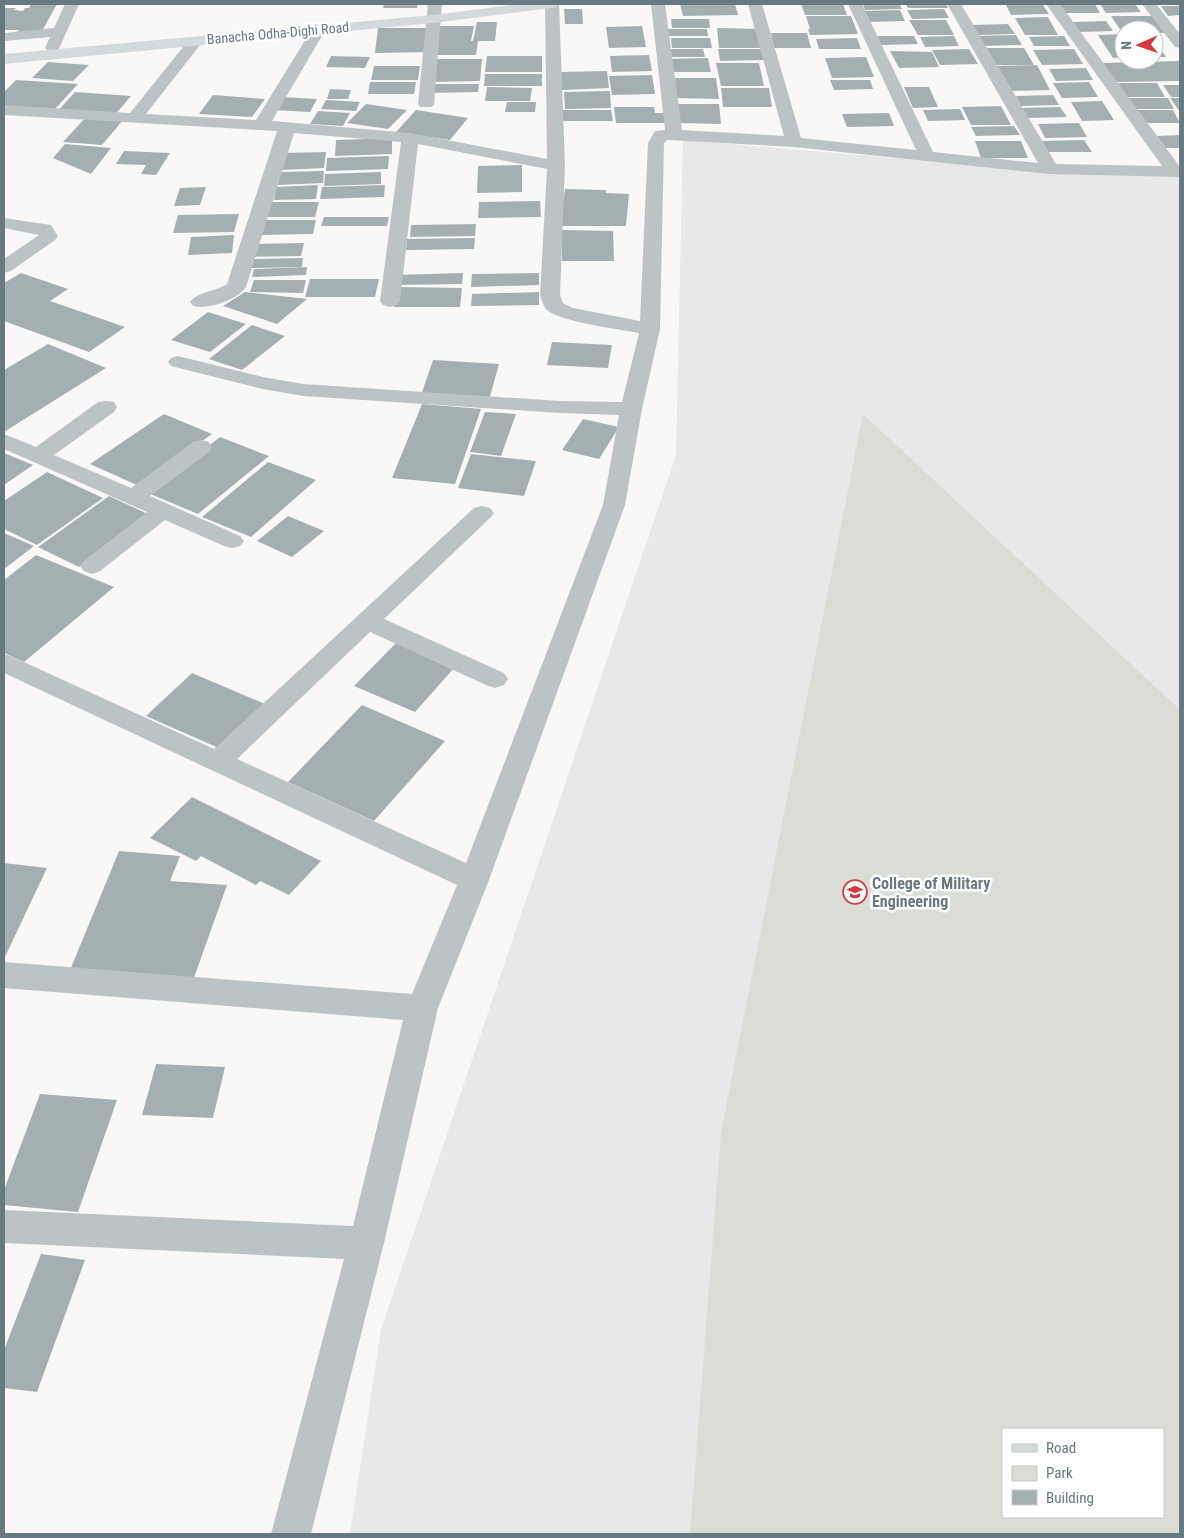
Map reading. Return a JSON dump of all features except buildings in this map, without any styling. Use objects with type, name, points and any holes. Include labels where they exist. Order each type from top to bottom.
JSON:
[{"type":"street","points":[[50,54],[72,4]]},
{"type":"street","points":[[551,4],[556,166],[550,294],[554,306],[567,313],[650,329]]},
{"type":"street","name":"Banacha Odha-Dighi Road","points":[[4,59],[319,29],[434,11],[551,4]]},
{"type":"street","points":[[658,4],[674,134]]},
{"type":"street","points":[[754,4],[794,142]]},
{"type":"street","points":[[855,4],[927,156]]},
{"type":"street","points":[[954,4],[1050,169]]},
{"type":"street","points":[[1053,4],[1178,172]]},
{"type":"street","points":[[1149,4],[1179,41]]},
{"type":"street","points":[[426,104],[434,11]]},
{"type":"street","points":[[262,126],[319,29]]},
{"type":"street","points":[[4,37],[60,32]]},
{"type":"street","points":[[134,118],[196,40]]},
{"type":"street","points":[[4,110],[287,127],[410,138],[556,166]]},
{"type":"street","points":[[200,302],[225,294],[236,287],[287,127]]},
{"type":"street","points":[[291,1534],[366,1243],[422,1008],[474,880],[614,505],[631,409],[650,329],[656,143],[661,135],[674,134],[794,142],[1050,169],[1178,172]]},
{"type":"street","points":[[390,301],[410,138]]},
{"type":"street","points":[[4,223],[45,229],[49,236],[4,267]]},
{"type":"street","points":[[178,362],[263,383],[303,390],[560,407],[631,409]]},
{"type":"street","points":[[38,456],[106,407]]},
{"type":"street","points":[[4,441],[232,541]]},
{"type":"street","points":[[134,497],[202,447]]},
{"type":"street","points":[[92,566],[164,510]]},
{"type":"street","points":[[218,761],[482,513]]},
{"type":"street","points":[[367,621],[495,678]]},
{"type":"street","points":[[4,663],[474,880]]},
{"type":"street","points":[[4,975],[422,1008]]},
{"type":"street","points":[[4,1226],[366,1243]]},
{"type":"shaded area","name":"College of Military Engineering","points":[[683,140],[1082,174],[1180,177],[1180,1534],[350,1534],[381,1330],[676,455]]},
{"type":"green space","points":[[863,414],[1180,710],[1180,1534],[690,1534],[721,1133]]},
{"type":"place","name":"College of Military Engineering","points":[[855,892]]}]
